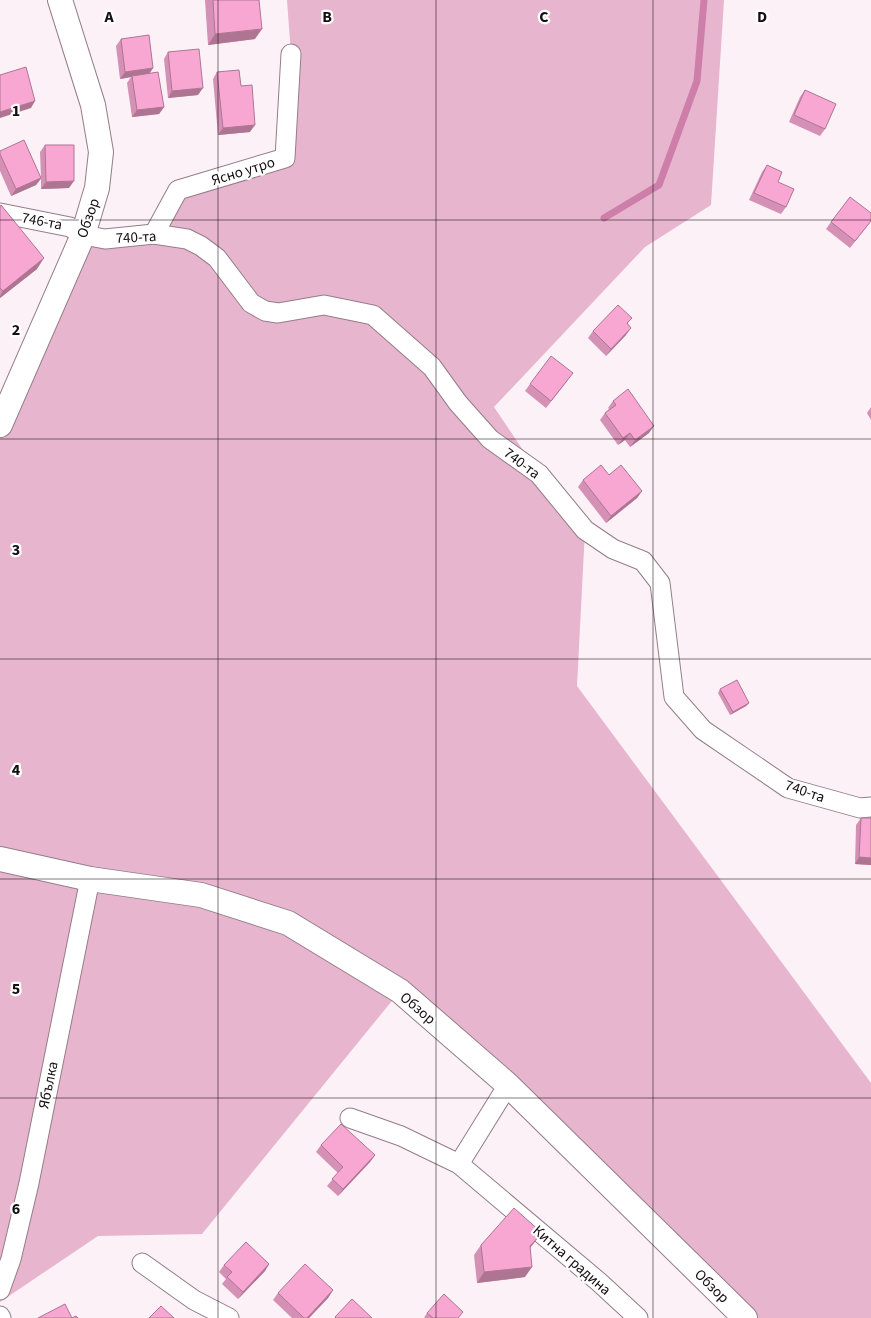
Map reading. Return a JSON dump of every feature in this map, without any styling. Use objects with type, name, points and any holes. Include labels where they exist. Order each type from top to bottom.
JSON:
[{"type":"street","name":"Обзор","points":[[0,425],[83,235],[98,188],[101,152],[93,105],[60,0]]},
{"type":"street","name":"Ясно утро","points":[[154,234],[178,190],[285,158],[291,54]]},
{"type":"street","name":"746-та","points":[[0,213],[70,227],[83,235]]},
{"type":"street","name":"740-та","points":[[83,235],[105,239],[154,234],[187,239],[201,246],[217,258],[251,302],[265,311],[278,313],[324,305],[373,315],[432,366],[458,403],[490,439],[539,474],[585,530],[613,549],[643,562],[660,583],[674,697],[703,730],[788,788],[860,808],[871,807]]},
{"type":"street","name":"Обзор","points":[[0,859],[90,878],[201,895],[288,923],[400,991],[508,1085],[745,1318]]},
{"type":"street","name":"Ябълка","points":[[0,1290],[11,1259],[29,1183],[90,878]]},
{"type":"street","points":[[459,1164],[508,1085]]},
{"type":"street","name":"Китна градина","points":[[350,1118],[401,1136],[459,1164],[599,1282],[638,1318]]},
{"type":"street","points":[[142,1263],[194,1300],[229,1318]]},
{"type":"shaded area","points":[[287,0],[724,0],[711,205],[645,247],[494,407],[539,474],[585,530],[577,686],[871,1083],[871,1318],[745,1318],[400,991],[202,1234],[98,1236],[0,1302],[0,425],[83,235],[154,234],[178,190],[285,158],[291,54]]},
{"type":"building","points":[[213,0],[259,0],[262,29],[215,34]]},
{"type":"building","points":[[149,35],[153,68],[125,72],[121,39]]},
{"type":"building","points":[[199,49],[203,88],[172,91],[168,52]]},
{"type":"building","points":[[26,67],[35,101],[0,112],[0,75]]},
{"type":"building","points":[[239,70],[241,86],[252,85],[255,125],[223,128],[217,72]]},
{"type":"building","points":[[158,72],[164,107],[137,110],[132,76]]},
{"type":"building","points":[[805,90],[836,104],[825,129],[794,115]]},
{"type":"building","points":[[24,140],[41,178],[16,189],[0,151]]},
{"type":"building","points":[[45,145],[74,145],[74,181],[46,182]]},
{"type":"building","points":[[767,165],[782,172],[778,182],[794,189],[786,207],[754,193]]},
{"type":"building","points":[[850,197],[871,213],[871,221],[855,241],[831,222]]},
{"type":"building","points":[[1,205],[44,258],[3,291],[0,288]]},
{"type":"building","points":[[618,305],[632,318],[627,323],[631,328],[611,349],[593,331]]},
{"type":"building","points":[[551,356],[573,373],[551,401],[530,384]]},
{"type":"building","points":[[628,389],[654,426],[635,440],[630,433],[623,438],[605,413],[616,405],[613,401]]},
{"type":"building","points":[[601,465],[609,475],[621,465],[642,491],[611,516],[583,480]]},
{"type":"building","points":[[737,680],[749,703],[733,712],[720,689]]},
{"type":"building","points":[[861,818],[871,818],[871,858],[859,857]]},
{"type":"building","points":[[341,1124],[375,1155],[343,1189],[332,1179],[343,1167],[321,1145]]},
{"type":"building","points":[[514,1208],[542,1233],[530,1246],[532,1267],[484,1272],[481,1245]]},
{"type":"building","points":[[246,1242],[269,1264],[243,1292],[227,1277],[232,1272],[224,1265]]},
{"type":"building","points":[[305,1264],[333,1290],[307,1318],[304,1318],[278,1293]]},
{"type":"building","points":[[444,1294],[463,1312],[458,1318],[433,1318],[427,1313]]},
{"type":"building","points":[[352,1299],[372,1318],[336,1318]]},
{"type":"building","points":[[65,1304],[72,1318],[38,1318]]},
{"type":"building","points":[[161,1306],[174,1318],[149,1318]]},
{"type":"waterway","points":[[604,218],[659,185],[697,81],[704,0]]}]
